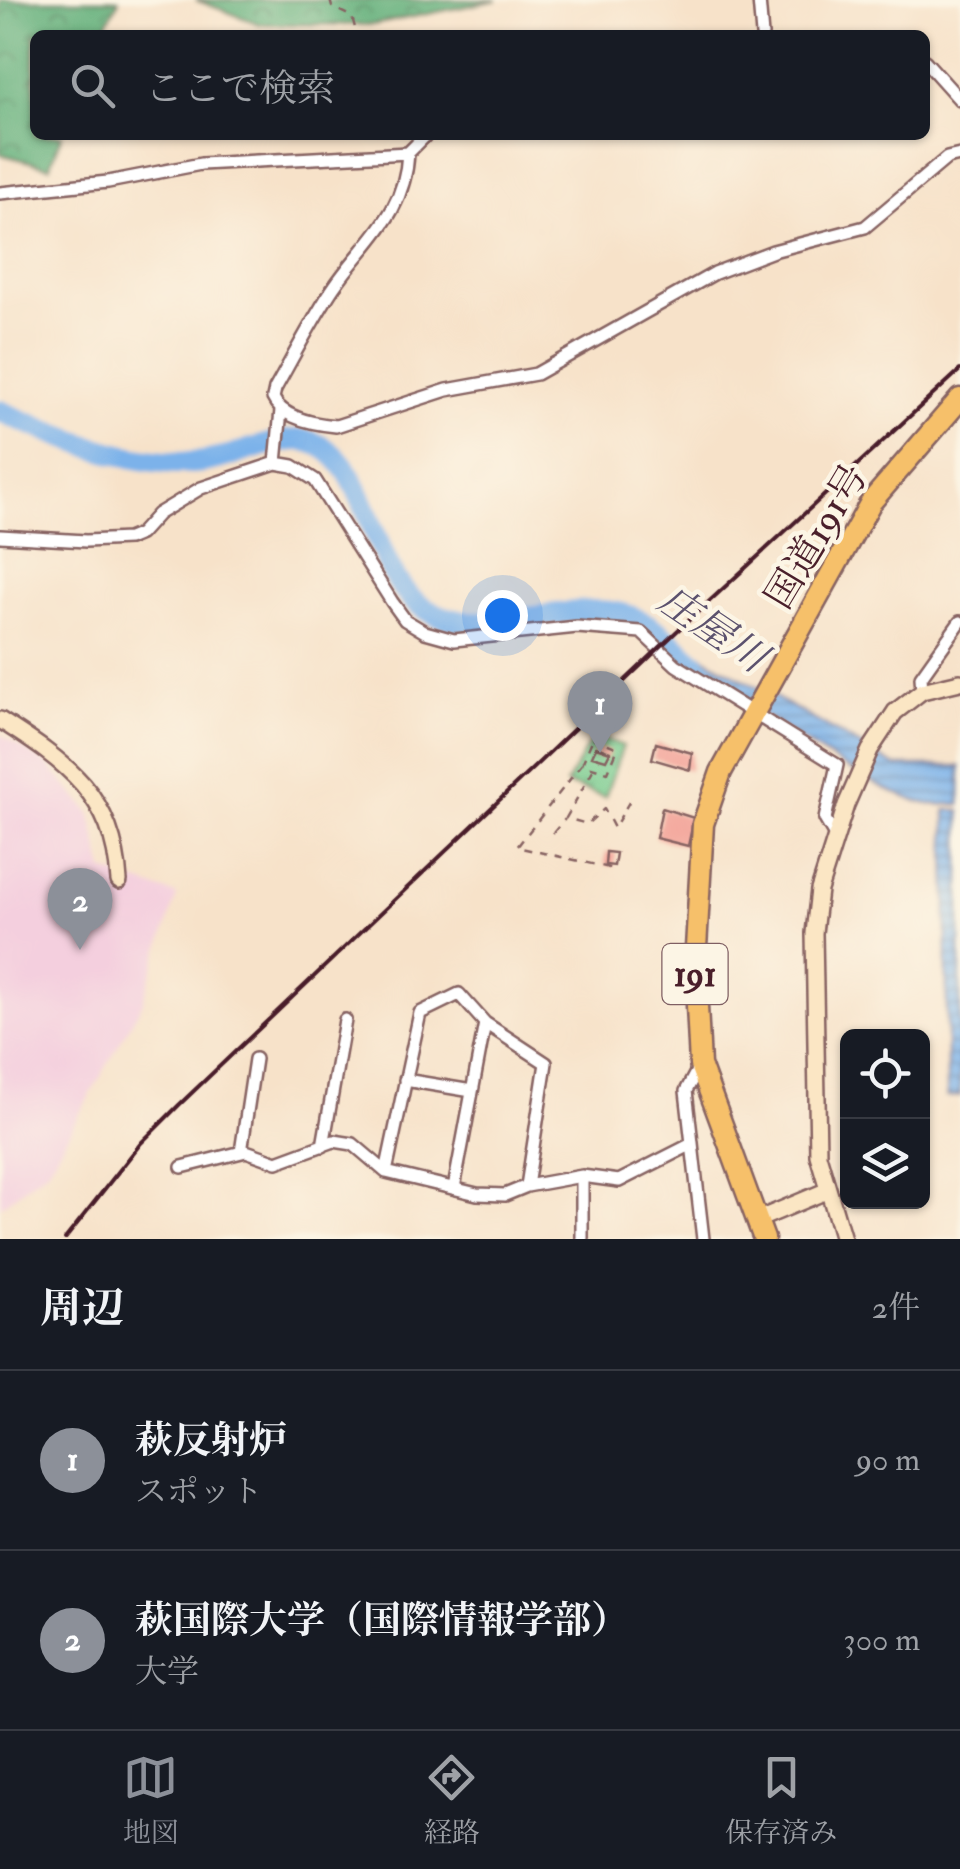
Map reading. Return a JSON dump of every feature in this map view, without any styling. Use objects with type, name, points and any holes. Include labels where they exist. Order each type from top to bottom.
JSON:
[{"type":"highway","name":"国道191号","points":[[761,1230],[700,1065],[695,966],[699,850],[721,772],[871,502],[960,398]]},
{"type":"street","points":[[759,0],[762,30]]},
{"type":"street","points":[[930,67],[960,100]]},
{"type":"street","points":[[421,140],[408,153],[395,204],[382,230],[329,294],[276,388],[273,398],[281,410],[317,424],[336,426],[446,390],[536,374],[714,273],[773,250],[865,227],[947,158],[960,155]]},
{"type":"street","points":[[0,193],[108,182],[201,164],[408,153]]},
{"type":"street","points":[[276,463],[281,410]]},
{"type":"street","points":[[0,536],[86,542],[128,538],[140,534],[158,514],[201,488],[276,463],[316,480],[405,620],[426,632],[454,640],[578,627],[640,632],[676,665],[759,705],[837,764],[825,819],[835,836]]},
{"type":"street","points":[[922,691],[922,677],[960,622]]},
{"type":"street","points":[[843,1239],[818,1155],[814,933],[820,890],[835,836],[870,750],[896,712],[922,691],[960,682]]},
{"type":"street","points":[[0,720],[82,780],[110,829],[118,881]]},
{"type":"street","points":[[386,1172],[420,1013],[459,994],[485,1023],[546,1063],[527,1186]]},
{"type":"street","points":[[322,1146],[345,1020]]},
{"type":"street","points":[[454,1188],[485,1023]]},
{"type":"street","points":[[241,1152],[255,1059]]},
{"type":"street","points":[[700,1065],[686,1091],[703,1239]]},
{"type":"street","points":[[406,1080],[472,1092]]},
{"type":"street","points":[[182,1167],[241,1152],[276,1162],[334,1140],[353,1144],[386,1172],[505,1195],[527,1186],[582,1176],[619,1181],[692,1144]]},
{"type":"street","points":[[582,1176],[582,1239]]},
{"type":"street","points":[[761,1230],[826,1190]]},
{"type":"path","points":[[330,0],[332,7],[352,16],[356,30]]},
{"type":"path","points":[[582,764],[608,772],[618,748],[592,738],[582,764],[516,847],[614,868]]},
{"type":"path","points":[[553,834],[593,770]]},
{"type":"path","points":[[566,818],[588,824],[604,809],[614,828],[629,802]]},
{"type":"shaded area","points":[[0,734],[47,764],[90,812],[104,871],[177,895],[142,1004],[48,1169],[0,1207]]},
{"type":"green space","points":[[0,0],[119,0],[104,30],[30,30],[30,140],[60,140],[50,167],[0,154]]},
{"type":"green space","points":[[196,0],[497,0],[373,25],[259,24]]},
{"type":"green space","points":[[594,735],[623,746],[605,797],[566,784]]},
{"type":"water","points":[[676,641],[896,766],[960,766],[960,804],[929,804],[903,796],[835,761],[671,648]]},
{"type":"water","points":[[946,810],[960,810],[960,1096],[947,1097]]},
{"type":"building","points":[[656,743],[692,753],[690,770],[652,759]]},
{"type":"building","points":[[596,747],[610,752],[606,760],[592,756]]},
{"type":"building","points":[[662,808],[694,818],[688,846],[656,838]]},
{"type":"building","points":[[606,852],[616,853],[614,866],[605,865]]},
{"type":"waterway","name":"庄屋川","points":[[0,411],[92,447],[166,462],[204,462],[281,441],[308,441],[328,451],[344,467],[399,584],[414,601],[437,615],[488,622],[570,612],[622,614],[652,628],[697,665]]},
{"type":"railway","points":[[65,1239],[141,1143],[179,1105],[676,632],[960,370]]},
{"type":"place","name":"萩反射炉","points":[[600,753]]},
{"type":"place","name":"萩国際大学（国際情報学部）","points":[[80,950]]}]
